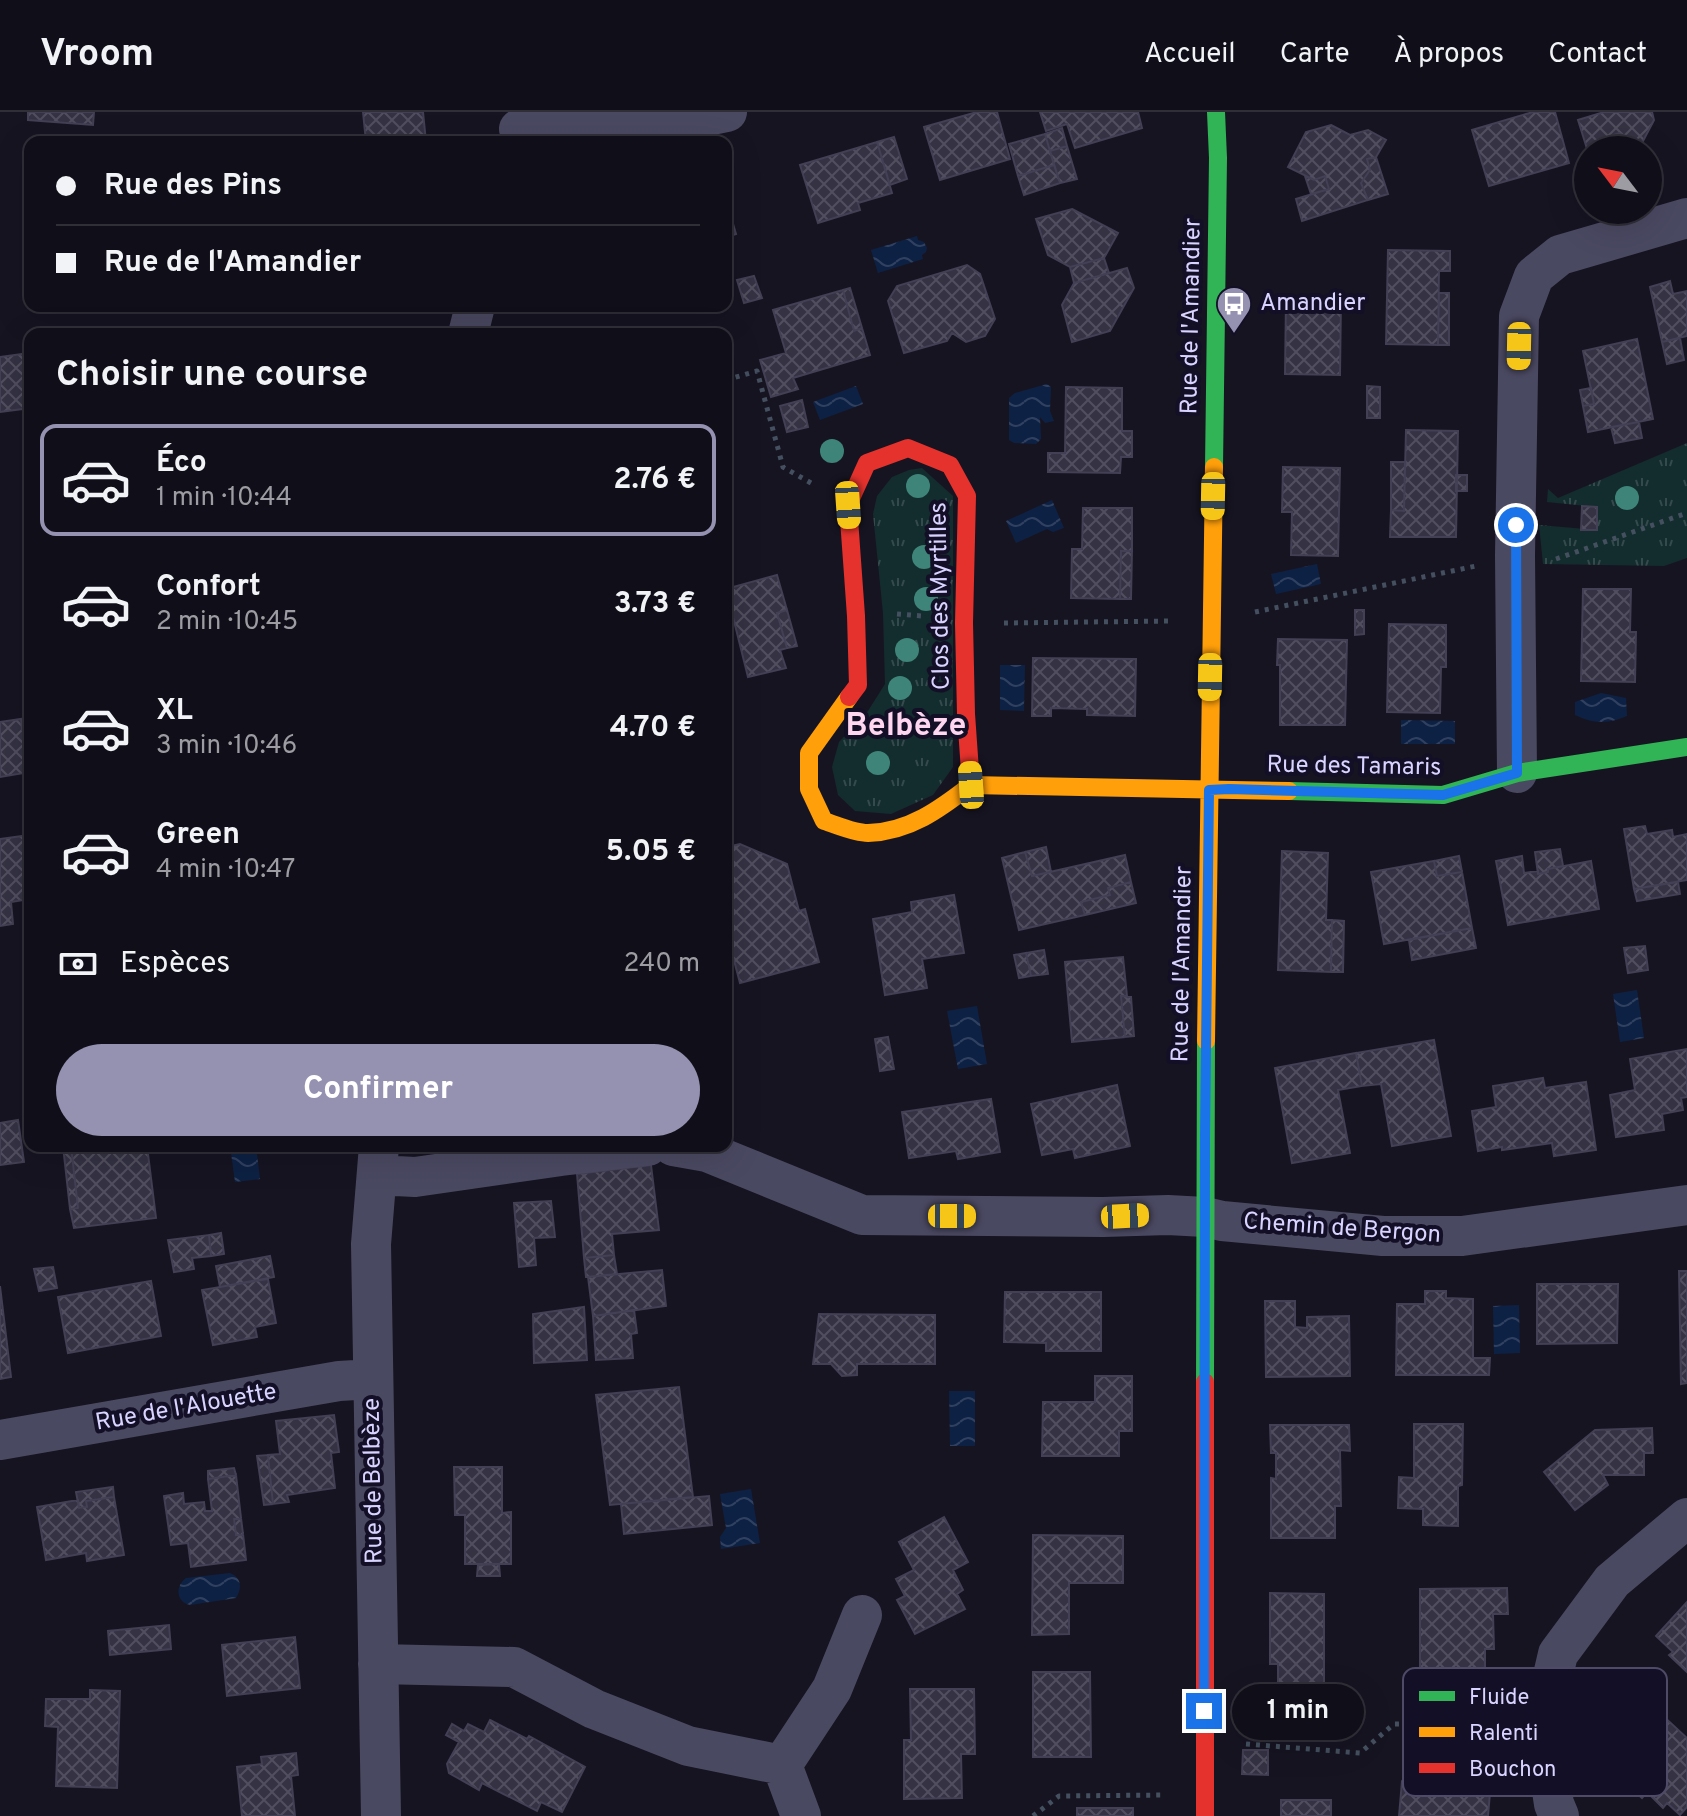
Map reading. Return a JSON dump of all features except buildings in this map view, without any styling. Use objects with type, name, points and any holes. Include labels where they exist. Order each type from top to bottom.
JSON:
[{"type":"street","points":[[519,128],[598,114],[654,127],[727,112]]},
{"type":"street","name":"Rue de l'Amandier","points":[[1205,1809],[1205,1217],[1218,158],[1216,112]]},
{"type":"street","points":[[1517,773],[1515,555],[1519,316],[1534,276],[1560,255],[1687,218]]},
{"type":"street","name":"Clos des Myrtilles","points":[[908,448],[950,465],[967,496],[964,623],[971,785],[938,810],[905,827],[865,833],[824,821],[809,789],[809,753],[858,685],[848,505],[867,463],[908,448]]},
{"type":"street","name":"Rue des Tamaris","points":[[1209,790],[1443,795],[1517,773],[1687,747]]},
{"type":"street","points":[[971,785],[1209,790]]},
{"type":"street","points":[[378,1160],[415,1177],[596,1152]]},
{"type":"street","name":"Chemin de Bergon","points":[[707,1152],[862,1215],[1168,1215],[1383,1236],[1462,1236],[1687,1205]]},
{"type":"street","name":"Rue de Belbèze","points":[[378,1160],[371,1244],[381,1816]]},
{"type":"street","name":"Rue de l'Alouette","points":[[0,1440],[339,1381],[373,1379]]},
{"type":"street","points":[[1555,1668],[1558,1654],[1612,1581],[1687,1518]]},
{"type":"street","points":[[782,1765],[832,1689],[862,1615]]},
{"type":"street","points":[[378,1664],[514,1667],[594,1709],[688,1746],[782,1765]]},
{"type":"street","points":[[782,1765],[801,1816]]},
{"type":"street","points":[[1553,1796],[1559,1816]]},
{"type":"path","points":[[732,378],[757,371],[783,467],[848,505]]},
{"type":"path","points":[[883,613],[937,617],[964,623],[1211,621],[1515,555],[1555,560],[1687,513]]},
{"type":"path","points":[[1204,1740],[1360,1753],[1394,1724],[1403,1724]]},
{"type":"path","points":[[1033,1816],[1059,1796],[1167,1795],[1205,1809]]},
{"type":"green space","points":[[1687,443],[1687,558],[1664,566],[1543,564],[1539,525],[1597,530],[1597,507],[1547,502],[1548,489],[1558,498]]},
{"type":"green space","points":[[922,468],[953,496],[953,767],[933,795],[891,814],[855,811],[838,795],[832,767],[839,742],[868,711],[885,684],[883,613],[873,514],[877,496],[892,477]]},
{"type":"water","points":[[917,236],[927,248],[923,259],[878,273],[871,250]]},
{"type":"water","points":[[1047,384],[1051,387],[1050,411],[1054,421],[1045,423],[1040,417],[1041,439],[1036,444],[1009,440],[1009,398],[1015,393]]},
{"type":"water","points":[[856,386],[863,404],[820,420],[813,402]]},
{"type":"water","points":[[1052,500],[1064,528],[1053,532],[1047,529],[1016,543],[1006,521]]},
{"type":"water","points":[[1317,564],[1321,584],[1276,594],[1271,574]]},
{"type":"water","points":[[1000,665],[1025,665],[1024,711],[1000,710]]},
{"type":"water","points":[[1601,693],[1626,698],[1627,716],[1601,722],[1575,715],[1575,702]]},
{"type":"water","points":[[1401,720],[1455,721],[1455,744],[1401,744]]},
{"type":"water","points":[[1637,990],[1644,1038],[1620,1042],[1613,994]]},
{"type":"water","points":[[977,1006],[987,1064],[958,1069],[947,1011]]},
{"type":"water","points":[[231,1152],[257,1152],[260,1179],[235,1182]]},
{"type":"water","points":[[1519,1305],[1520,1353],[1494,1354],[1493,1306]]},
{"type":"water","points":[[949,1391],[975,1391],[975,1446],[950,1446]]},
{"type":"water","points":[[751,1489],[760,1543],[721,1549],[720,1537],[726,1528],[720,1494]]},
{"type":"water","points":[[230,1573],[240,1584],[236,1598],[190,1605],[182,1601],[180,1585],[186,1578]]},
{"type":"water","points":[[1270,1706],[1317,1710],[1314,1733],[1266,1728]]},
{"type":"traffic: fast","points":[[1214,467],[1216,112]]},
{"type":"traffic: fast","points":[[1289,791],[1443,795],[1517,773],[1687,747]]},
{"type":"traffic: fast","points":[[1205,1382],[1206,1041]]},
{"type":"traffic: slow","points":[[1206,1041],[1214,467]]},
{"type":"traffic: slow","points":[[849,697],[809,753],[809,789],[824,821],[857,832],[883,832],[910,824],[971,785],[1289,791]]},
{"type":"traffic: jam","points":[[849,697],[858,685],[848,505],[867,463],[908,448],[950,465],[967,496],[964,623],[971,785]]},
{"type":"traffic: jam","points":[[1205,1382],[1205,1816]]},
{"type":"place","name":"Amandier","points":[[1234,335]]},
{"type":"district","name":"Belbèze","points":[[906,727]]},
{"type":"route","points":[[1204,1711],[1209,790],[1443,795],[1517,773],[1516,525]]}]
